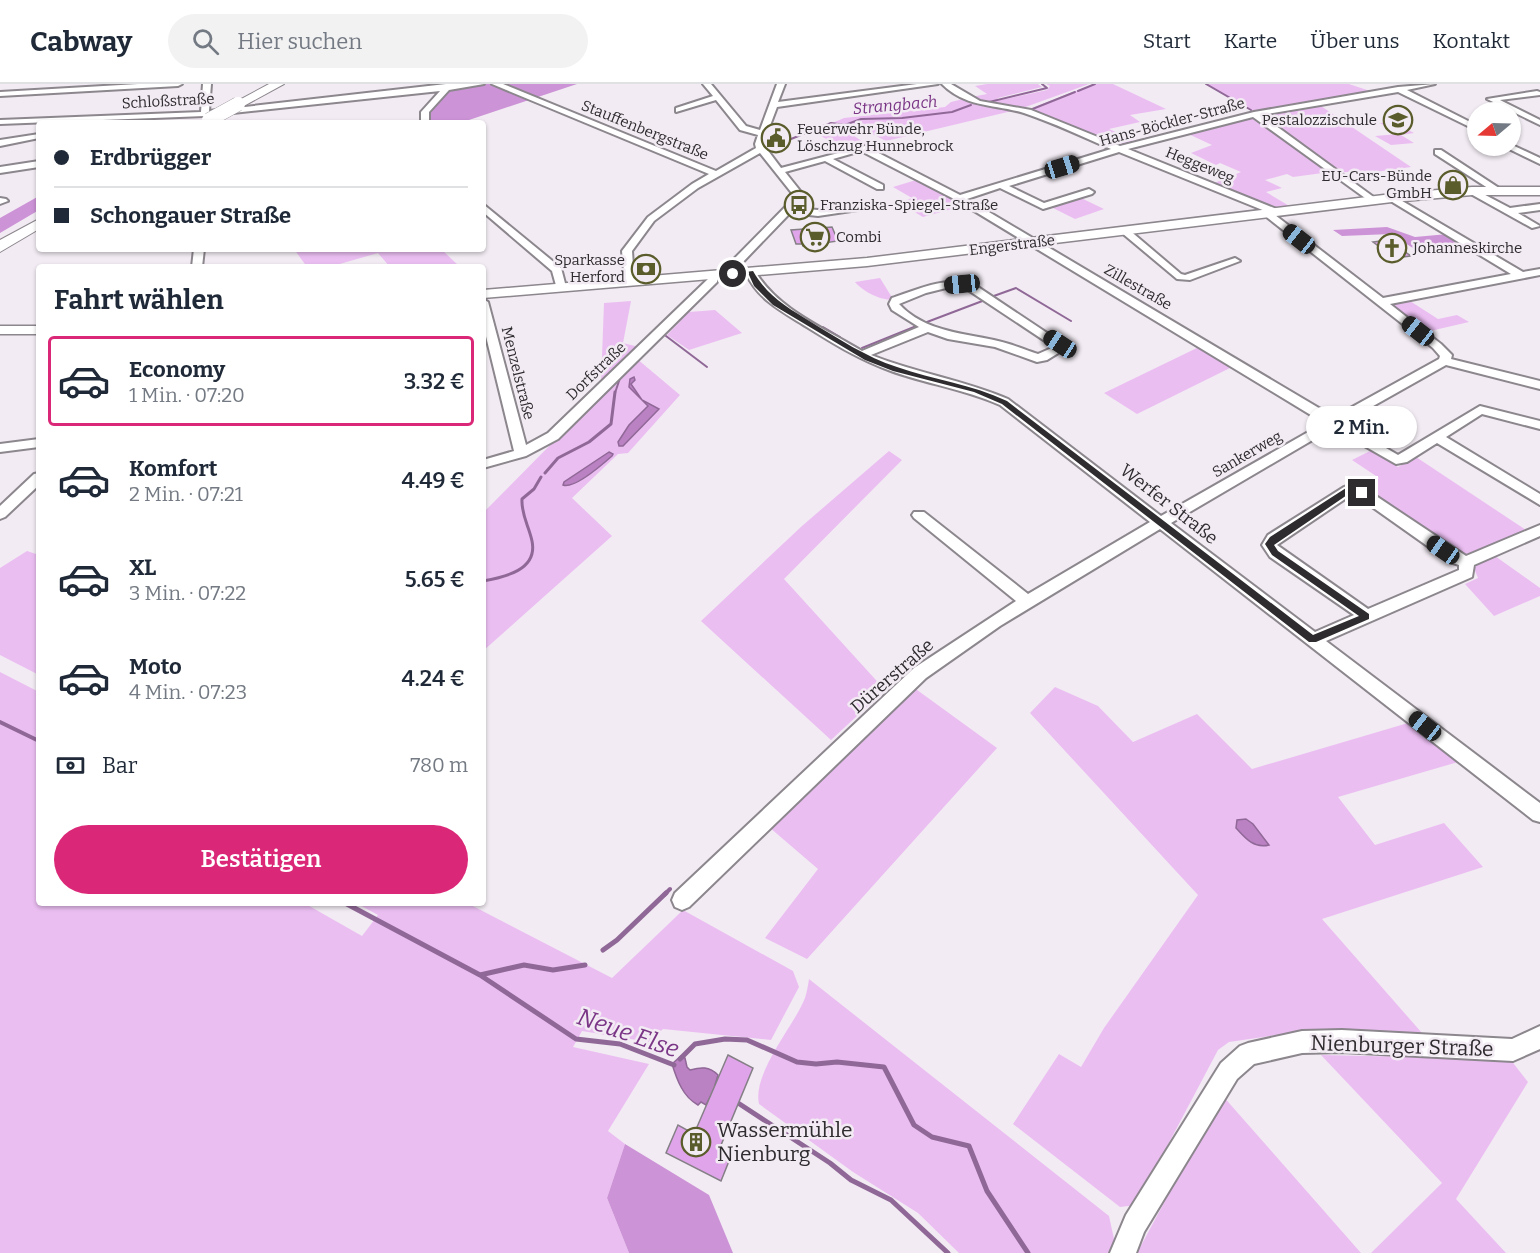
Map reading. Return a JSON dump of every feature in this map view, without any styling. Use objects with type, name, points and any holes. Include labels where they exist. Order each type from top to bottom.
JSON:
[{"type":"highway","points":[[245,104],[278,84]]},
{"type":"highway","points":[[211,120],[287,84]]},
{"type":"highway","points":[[0,239],[36,218]]},
{"type":"highway","points":[[0,247],[36,225]]},
{"type":"main road","name":"Engerstraße","points":[[486,294],[867,262],[1392,198],[1472,191],[1540,191]]},
{"type":"main road","points":[[0,330],[36,330]]},
{"type":"street","points":[[0,92],[10,84]]},
{"type":"street","points":[[0,92],[178,84]]},
{"type":"street","points":[[207,84],[211,120]]},
{"type":"street","name":"Schloßstraße","points":[[128,120],[211,120],[448,86],[480,84]]},
{"type":"street","name":"Stauffenbergstraße","points":[[496,84],[717,174]]},
{"type":"street","points":[[707,84],[743,128],[762,133]]},
{"type":"street","points":[[733,274],[736,263],[800,197],[761,150],[759,144],[781,84]]},
{"type":"street","points":[[773,105],[934,84]]},
{"type":"street","name":"Heggeweg","points":[[946,84],[970,102],[1028,112],[1122,148],[1271,213],[1437,346],[1446,355],[1444,361]]},
{"type":"street","points":[[1383,84],[1399,89],[1467,123]]},
{"type":"street","name":"Hans-Böckler-Straße","points":[[959,198],[1122,148],[1254,114],[1431,84]]},
{"type":"street","points":[[425,120],[425,112],[448,86]]},
{"type":"street","points":[[1522,87],[1539,94]]},
{"type":"street","points":[[903,88],[915,98]]},
{"type":"street","points":[[1539,94],[1491,99],[1540,123]]},
{"type":"street","points":[[679,110],[717,97]]},
{"type":"street","points":[[798,103],[809,112]]},
{"type":"street","points":[[1254,114],[1372,200]]},
{"type":"street","name":"Schloßstraße","points":[[0,122],[36,121]]},
{"type":"street","points":[[0,143],[36,137]]},
{"type":"street","name":"Zillestraße","points":[[825,158],[862,148],[959,198],[1034,242],[1052,256],[1335,421],[1396,460],[1402,459],[1437,437]]},
{"type":"street","points":[[629,281],[627,251],[651,219],[695,186],[761,150]]},
{"type":"street","points":[[1521,151],[1540,160]]},
{"type":"street","points":[[1438,152],[1497,190]]},
{"type":"street","points":[[780,171],[825,158],[880,187]]},
{"type":"street","points":[[0,170],[36,164]]},
{"type":"street","points":[[1001,185],[1043,206],[1089,192]]},
{"type":"street","points":[[1472,191],[1535,226]]},
{"type":"street","points":[[1392,198],[1520,275]]},
{"type":"street","points":[[788,210],[818,213],[875,205]]},
{"type":"street","points":[[1508,211],[1540,207]]},
{"type":"street","points":[[486,210],[557,270],[561,287]]},
{"type":"street","points":[[1125,231],[1177,276],[1186,278],[1235,261]]},
{"type":"street","points":[[1382,302],[1540,272]]},
{"type":"street","name":"Werfer Straße","points":[[751,273],[756,284],[776,303],[861,355],[896,369],[977,390],[1005,402],[1540,814]]},
{"type":"street","name":"Dorfstraße","points":[[486,463],[521,453],[553,436],[713,280],[713,275]]},
{"type":"street","points":[[861,355],[928,328],[948,336],[997,344],[1037,358],[1043,358],[1062,347],[1005,308],[968,285],[962,284],[932,287],[896,300],[894,304],[896,308],[928,328]]},
{"type":"street","name":"Menzelstraße","points":[[486,314],[521,453]]},
{"type":"street","points":[[1444,361],[1540,385]]},
{"type":"street","name":"Sankerweg","points":[[1160,523],[1335,421],[1444,361]]},
{"type":"street","points":[[1540,425],[1480,410],[1437,437],[1540,500]]},
{"type":"street","points":[[0,448],[36,443]]},
{"type":"street","points":[[0,514],[36,480]]},
{"type":"street","points":[[1366,616],[1275,553],[1269,544],[1273,539],[1349,490],[1362,493],[1455,558],[1466,562],[1540,530]]},
{"type":"street","points":[[919,515],[1027,602]]},
{"type":"street","name":"Dürerstraße","points":[[682,900],[920,673],[954,648],[1027,602],[1160,523]]},
{"type":"street","points":[[1312,640],[1467,573],[1466,562]]},
{"type":"street","name":"Nienburger Straße","points":[[1123,1253],[1136,1224],[1229,1071],[1248,1054],[1302,1041],[1513,1050],[1540,1037]]},
{"type":"shaded area","points":[[453,84],[577,84],[469,120],[429,120],[430,113]]},
{"type":"shaded area","points":[[1038,84],[1042,87],[998,98],[996,101],[1047,90],[1050,86],[1046,84],[1089,84],[1020,109],[982,105],[966,98],[987,94],[975,86]]},
{"type":"shaded area","points":[[1093,84],[1113,84],[1166,109],[1130,115],[1140,122],[1109,129],[1138,142],[1119,146],[1027,110]]},
{"type":"shaded area","points":[[1205,84],[1349,84],[1373,92],[1254,112]]},
{"type":"shaded area","points":[[963,99],[985,107],[1016,110],[886,141],[860,128],[848,132],[868,145],[848,150],[809,130],[809,124],[830,124],[844,118],[945,107],[951,102]]},
{"type":"shaded area","points":[[1318,104],[1411,167],[1361,174],[1356,171],[1338,173],[1259,115]]},
{"type":"shaded area","points":[[1253,116],[1330,172],[1293,177],[1287,174],[1265,180],[1282,188],[1266,192],[1291,207],[1276,209],[1212,184],[1241,172],[1220,163],[1216,165],[1191,153],[1212,145],[1184,132]]},
{"type":"shaded area","points":[[1393,122],[1414,133],[1401,135],[1414,143],[1391,145],[1375,136],[1398,134],[1380,123]]},
{"type":"shaded area","points":[[916,180],[966,205],[923,217],[899,203],[912,198],[893,187]]},
{"type":"shaded area","points":[[1079,197],[1104,209],[1075,219],[1051,207]]},
{"type":"shaded area","points":[[36,198],[36,212],[0,233],[0,218]]},
{"type":"shaded area","points":[[1387,227],[1415,237],[1448,234],[1468,246],[1419,252],[1391,234],[1342,236],[1333,230]]},
{"type":"shaded area","points":[[296,252],[444,252],[457,264],[387,264],[378,253],[340,264],[305,264]]},
{"type":"shaded area","points":[[880,278],[893,299],[873,295],[855,282]]},
{"type":"shaded area","points":[[631,301],[623,343],[639,347],[601,383],[604,303]]},
{"type":"shaded area","points":[[1410,301],[1438,319],[1457,315],[1469,322],[1426,332],[1390,304]]},
{"type":"shaded area","points":[[715,310],[742,333],[689,350],[667,335],[689,312]]},
{"type":"shaded area","points":[[1201,346],[1234,366],[1137,414],[1104,393]]},
{"type":"shaded area","points":[[636,358],[680,395],[628,453],[618,454],[572,498],[612,536],[486,648],[486,510]]},
{"type":"shaded area","points":[[634,377],[635,380],[631,384],[642,400],[629,387],[630,379]]},
{"type":"shaded area","points":[[642,400],[659,409],[623,446],[619,446],[618,442],[629,425],[648,406]]},
{"type":"shaded area","points":[[1372,450],[1398,467],[1416,457],[1526,530],[1467,554],[1451,551],[1361,489],[1379,478],[1352,460]]},
{"type":"shaded area","points":[[889,451],[902,460],[784,579],[885,690],[831,740],[701,621],[802,526]]},
{"type":"shaded area","points":[[609,452],[613,454],[612,456],[588,475],[574,483],[563,485],[564,482]]},
{"type":"shaded area","points":[[27,551],[36,554],[36,673],[0,655],[0,568]]},
{"type":"shaded area","points":[[1495,556],[1540,588],[1540,596],[1494,616],[1465,584],[1478,578],[1473,566]]},
{"type":"shaded area","points":[[0,672],[36,690],[36,906],[309,906],[362,936],[378,915],[362,906],[473,906],[612,978],[683,910],[793,971],[799,987],[771,1040],[663,1029],[649,1042],[582,1031],[573,1047],[649,1064],[608,1131],[625,1144],[607,1198],[629,1253],[0,1253]]},
{"type":"shaded area","points":[[913,687],[997,748],[807,959],[765,938],[818,869],[769,827]]},
{"type":"shaded area","points":[[1055,687],[1098,706],[1133,742],[1197,714],[1252,769],[1408,723],[1458,762],[1338,797],[1375,845],[1444,823],[1483,867],[1322,919],[1422,1033],[1373,1035],[1312,1030],[1229,1042],[1218,1050],[1136,1205],[1120,1207],[1013,1124],[1059,1054],[1081,1067],[1104,1028],[1198,895],[1030,713]]},
{"type":"shaded area","points":[[1246,819],[1253,824],[1269,845],[1254,844],[1236,828],[1237,820]]},
{"type":"shaded area","points":[[809,979],[1109,1216],[1116,1248],[1112,1253],[959,1253],[918,1213],[853,1172],[759,1104],[762,1078],[775,1050],[800,1009]]},
{"type":"shaded area","points":[[1321,1055],[1510,1059],[1528,1082],[1456,1199],[1506,1253],[1371,1253],[1442,1183]]},
{"type":"shaded area","points":[[681,1056],[685,1058],[690,1070],[705,1068],[715,1072],[718,1075],[715,1085],[731,1094],[710,1097],[706,1105],[693,1102],[681,1087],[672,1064]]},
{"type":"shaded area","points":[[1222,1095],[1361,1253],[1137,1253]]},
{"type":"shaded area","points":[[625,1144],[709,1195],[733,1253],[629,1253],[607,1198]]},
{"type":"building","name":"Combi","points":[[832,227],[838,241],[803,246],[796,244],[791,230]]},
{"type":"building","name":"Johanneskirche","points":[[1388,240],[1411,256],[1395,258],[1373,242]]},
{"type":"building","name":"Sparkasse Herford","points":[[650,260],[653,273],[640,274],[638,261]]},
{"type":"building","name":"Wassermühle Nienburg","points":[[728,1055],[753,1068],[719,1150],[731,1156],[721,1181],[666,1153],[678,1125],[694,1134]]},
{"type":"waterway","name":"Strangbach","points":[[985,103],[1047,88],[1042,84]]},
{"type":"waterway","points":[[1078,91],[1095,84]]},
{"type":"waterway","points":[[1206,84],[1251,110]]},
{"type":"waterway","points":[[1033,112],[1030,110],[1075,92]]},
{"type":"waterway","name":"Strangbach","points":[[786,141],[831,123],[845,125],[861,119],[902,118],[952,112],[971,105]]},
{"type":"waterway","points":[[1104,140],[1119,145]]},
{"type":"waterway","points":[[991,297],[1016,288],[1071,321]]},
{"type":"waterway","points":[[927,322],[985,300]]},
{"type":"waterway","points":[[862,348],[919,325]]},
{"type":"waterway","points":[[823,327],[840,337]]},
{"type":"waterway","points":[[666,336],[707,367]]},
{"type":"waterway","points":[[844,340],[859,349]]},
{"type":"waterway","name":"Strangbach","points":[[615,393],[620,378]]},
{"type":"waterway","name":"Strangbach","points":[[545,473],[558,458],[589,442],[611,424],[615,392]]},
{"type":"waterway","points":[[486,580],[510,574],[530,559],[533,551],[532,541],[522,499],[534,489],[541,477]]},
{"type":"waterway","name":"Neue Else","points":[[0,722],[36,740]]},
{"type":"waterway","points":[[666,893],[670,889]]},
{"type":"waterway","points":[[603,950],[617,940],[666,893]]},
{"type":"waterway","name":"Neue Else","points":[[351,906],[480,975]]},
{"type":"waterway","points":[[480,975],[524,965],[553,970],[585,965]]},
{"type":"waterway","name":"Neue Else","points":[[480,975],[576,1039],[620,1044],[674,1065]]},
{"type":"waterway","points":[[680,1059],[695,1044],[725,1039],[747,1040],[797,1062],[816,1064],[837,1062],[884,1067],[914,1125],[932,1137],[969,1146],[987,1191],[1028,1253]]},
{"type":"waterway","name":"Neue Else","points":[[735,1101],[830,1163],[851,1180],[891,1200],[948,1253]]},
{"type":"place","name":"Pestalozzischule","points":[[1398,120]]},
{"type":"place","name":"Feuerwehr Bünde, Löschzug Hunnebrock","points":[[776,138]]},
{"type":"place","name":"EU-Cars-Bünde GmbH","points":[[1453,185]]},
{"type":"place","name":"Franziska-Spiegel-Straße","points":[[799,205]]},
{"type":"place","name":"Combi","points":[[815,237]]},
{"type":"place","name":"Johanneskirche","points":[[1392,248]]},
{"type":"place","name":"Sparkasse Herford","points":[[646,269]]},
{"type":"place","name":"Wassermühle Nienburg","points":[[696,1142]]},
{"type":"route","points":[[733,274],[751,273],[756,284],[776,303],[868,359],[896,369],[977,390],[1005,402],[1312,640],[1366,616],[1275,553],[1269,544],[1273,539],[1349,490],[1362,493]]}]
